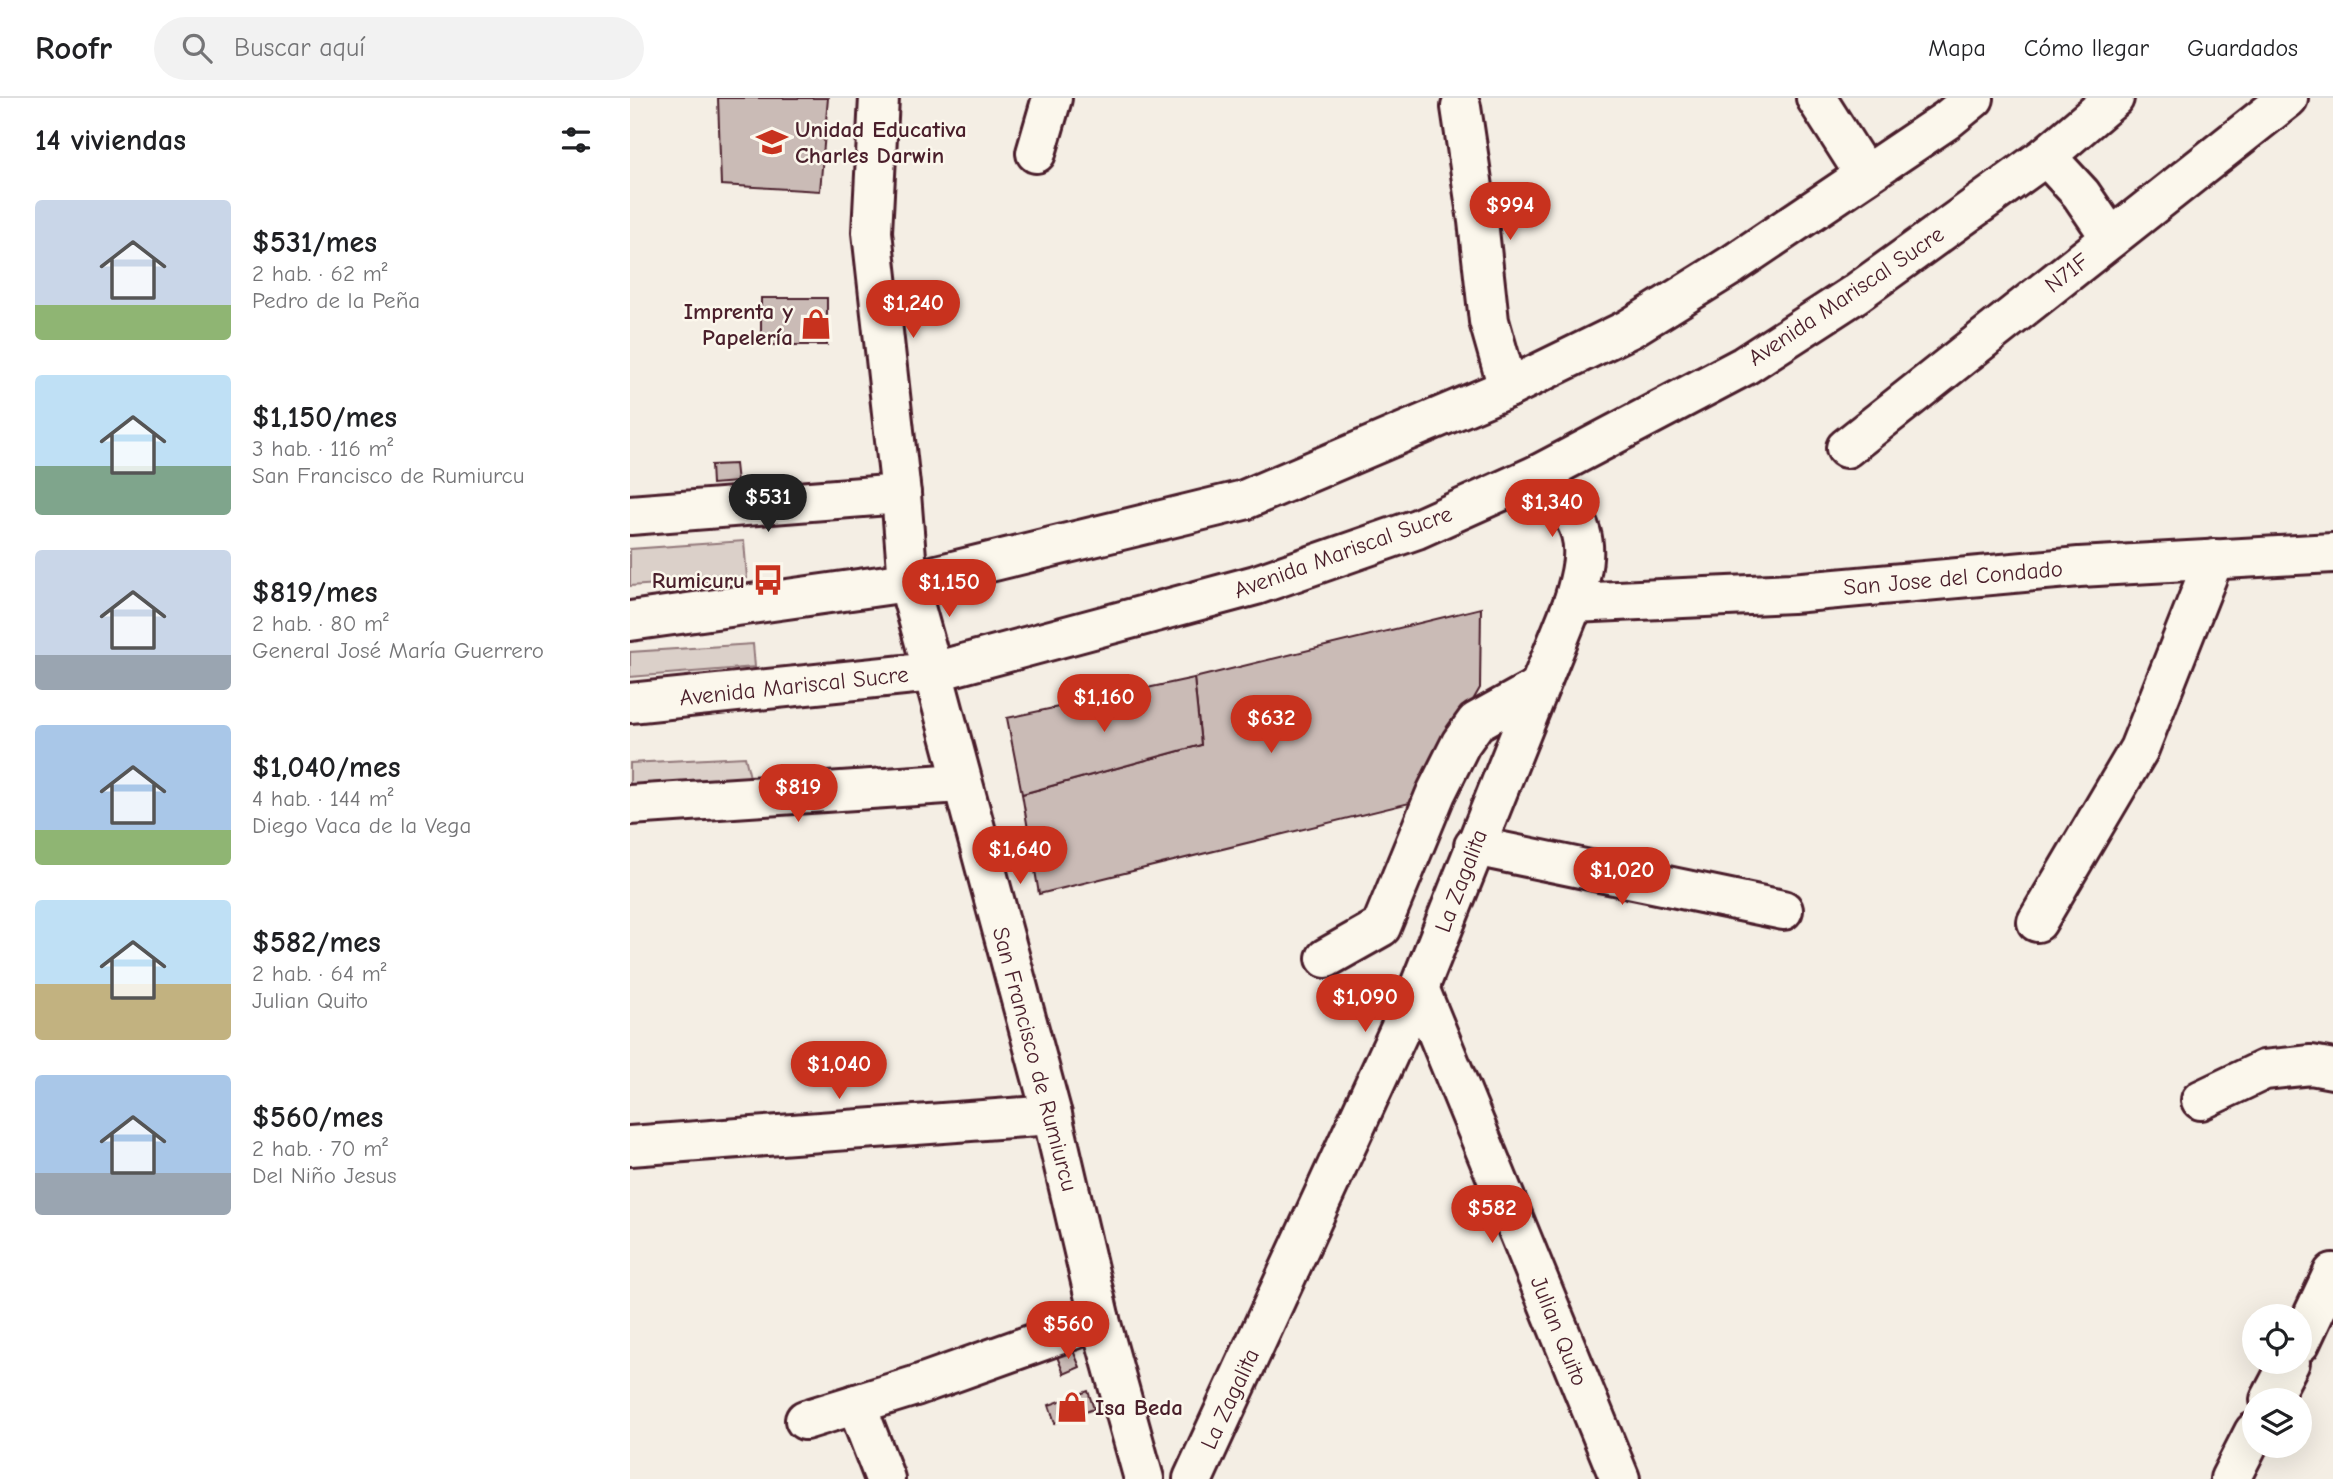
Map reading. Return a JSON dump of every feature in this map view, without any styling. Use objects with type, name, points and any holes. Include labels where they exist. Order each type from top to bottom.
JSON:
[{"type":"street","name":"San Francisco de Rumiurcu","points":[[879,98],[873,232],[908,582],[1052,1115],[1100,1320],[1144,1479]]},
{"type":"street","points":[[1036,153],[1052,98]]},
{"type":"street","points":[[1816,98],[1865,175]]},
{"type":"street","name":"Avenida Mariscal Sucre","points":[[630,703],[933,672],[1255,585],[1417,529],[1539,474],[1744,366],[1855,294],[2046,156],[2113,98]]},
{"type":"street","name":"N71F","points":[[1846,448],[2288,98]]},
{"type":"street","points":[[630,621],[908,582],[1244,500],[1508,388],[1629,329],[1732,265],[1865,175],[1967,100]]},
{"type":"street","points":[[1458,101],[1478,221],[1489,321],[1508,388]]},
{"type":"street","points":[[2046,156],[2081,194],[2111,238]]},
{"type":"street","name":"La Zagalita","points":[[1193,1479],[1419,988],[1573,603],[1585,553],[1581,530],[1562,499],[1539,474]]},
{"type":"street","points":[[630,515],[901,494]]},
{"type":"street","name":"San Jose del Condado","points":[[1573,603],[1792,593],[2079,567],[2333,553]]},
{"type":"street","points":[[2037,922],[2139,750],[2214,559]]},
{"type":"street","points":[[1326,958],[1381,927],[1436,793],[1461,743],[1476,722],[1539,687]]},
{"type":"street","points":[[630,805],[961,783]]},
{"type":"street","points":[[1474,846],[1783,909]]},
{"type":"street","name":"Julian Quito","points":[[1419,988],[1620,1479]]},
{"type":"street","points":[[2200,1100],[2264,1070],[2311,1065],[2333,1069]]},
{"type":"street","points":[[630,1146],[1052,1115]]},
{"type":"street","points":[[2312,1318],[2333,1273]]},
{"type":"street","points":[[805,1420],[915,1386],[1100,1320]]},
{"type":"street","points":[[856,1404],[885,1479]]},
{"type":"street","points":[[2230,1479],[2242,1456]]},
{"type":"shaded area","points":[[744,541],[747,578],[630,586],[630,549]]},
{"type":"shaded area","points":[[753,644],[755,667],[630,677],[630,652]]},
{"type":"shaded area","points":[[745,757],[750,777],[630,785],[630,763]]},
{"type":"building","name":"Unidad Educativa Charles Darwin","points":[[718,98],[828,98],[820,191],[721,185]]},
{"type":"building","points":[[761,298],[827,298],[827,345],[761,345]]},
{"type":"building","points":[[735,464],[737,482],[712,484],[711,465]]},
{"type":"building","points":[[1481,608],[1480,688],[1414,802],[1039,894],[1022,794],[1201,745],[1194,678]]},
{"type":"building","points":[[1194,678],[1201,745],[1022,794],[1007,718]]},
{"type":"building","points":[[1072,1348],[1080,1367],[1064,1374],[1056,1354]]},
{"type":"building","name":"Isa Beda","points":[[1088,1391],[1094,1409],[1055,1423],[1049,1405]]},
{"type":"place","name":"Unidad Educativa Charles Darwin","points":[[772,142]]},
{"type":"place","name":"Imprenta y Papelería","points":[[816,324]]},
{"type":"place","name":"Rumicuru","points":[[768,580]]},
{"type":"place","name":"Isa Beda","points":[[1072,1407]]}]
